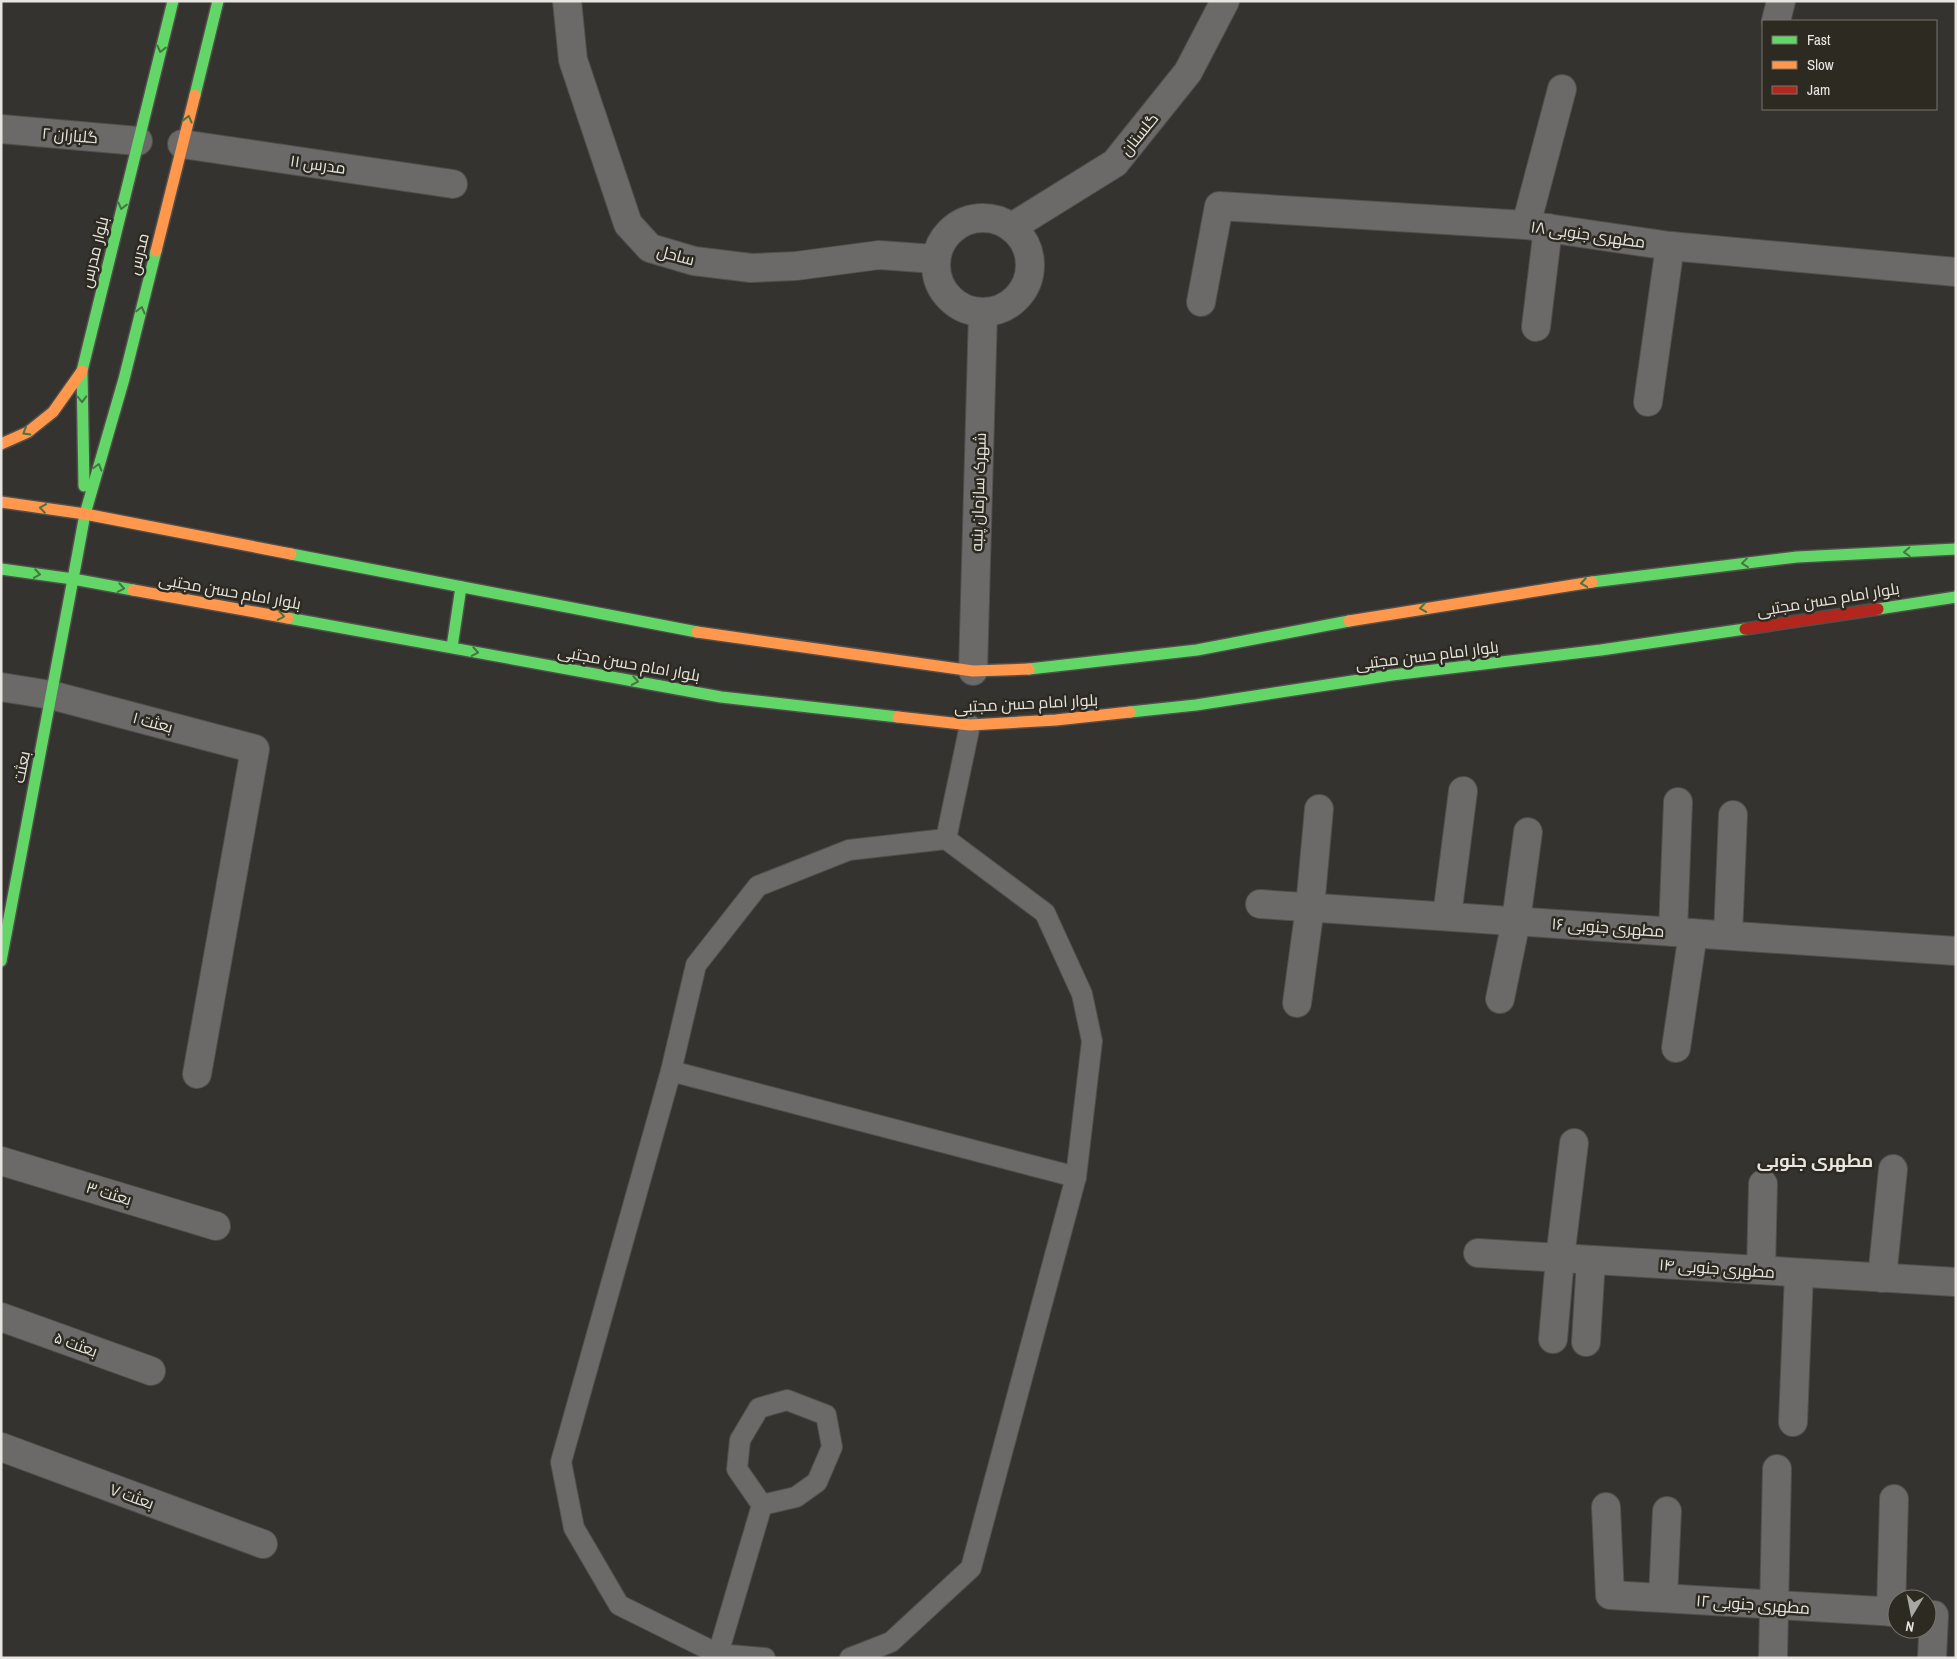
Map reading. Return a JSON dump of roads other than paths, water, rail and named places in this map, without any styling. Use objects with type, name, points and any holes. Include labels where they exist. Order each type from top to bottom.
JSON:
[{"type":"main road","name":"بلوار مدرس","points":[[85,514],[82,371],[173,1]]},
{"type":"main road","name":"مدرس","points":[[85,514],[124,379],[218,1]]},
{"type":"main road","points":[[1,444],[28,432],[53,412],[82,371]]},
{"type":"main road","points":[[1,502],[85,514],[714,635],[974,671],[1041,668],[1197,650],[1399,612],[1619,578],[1797,557],[1956,549]]},
{"type":"main road","name":"بعثت","points":[[1,961],[85,514]]},
{"type":"main road","name":"بلوار امام حسن مجتبی","points":[[1,569],[73,579],[722,697],[970,725],[1056,720],[1196,705],[1392,675],[1601,650],[1956,596]]},
{"type":"main road","points":[[452,647],[461,587]]},
{"type":"street","name":"ساحل","points":[[567,1],[573,60],[628,224],[650,248],[694,261],[751,268],[796,266],[879,254],[935,259]]},
{"type":"street","name":"گلستان","points":[[1012,227],[1115,163],[1188,72],[1225,1]]},
{"type":"street","points":[[1776,20],[1781,1]]},
{"type":"street","points":[[1536,327],[1537,226],[1562,89]]},
{"type":"street","name":"گلباران ۲","points":[[1,129],[138,141]]},
{"type":"street","name":"مدرس ۱۱","points":[[182,144],[453,184]]},
{"type":"street","name":"۱۸ مطهری جنوبی","points":[[1200,302],[1219,206],[1537,226],[1670,246],[1956,272]]},
{"type":"street","points":[[980,217],[997,220],[1012,227],[1021,236],[1028,251],[1030,267],[1027,284],[1018,297],[1004,307],[984,312],[973,312],[958,306],[946,295],[936,276],[935,259],[938,248],[946,234],[959,223],[980,217]]},
{"type":"street","points":[[1648,402],[1670,246]]},
{"type":"street","name":"شهرک سازمان پنبه","points":[[974,671],[984,312]]},
{"type":"street","name":"۱ بعثت","points":[[1,687],[51,695],[254,748],[197,1074]]},
{"type":"street","points":[[1446,916],[1463,791]]},
{"type":"street","points":[[1676,1048],[1683,932],[1678,802]]},
{"type":"street","points":[[1297,1003],[1310,907],[1319,809]]},
{"type":"street","points":[[1728,935],[1733,815]]},
{"type":"street","points":[[1500,999],[1516,921],[1528,832]]},
{"type":"street","name":"۱۶ مطهری جنوبی","points":[[1260,904],[1956,951]]},
{"type":"street","points":[[1553,1339],[1560,1258],[1574,1143]]},
{"type":"street","name":"۳ بعثت","points":[[1,1161],[216,1226]]},
{"type":"street","points":[[1882,1278],[1893,1169]]},
{"type":"street","points":[[1761,1270],[1763,1184]]},
{"type":"street","name":"۱۴ مطهری جنوبی","points":[[1478,1253],[1956,1282]]},
{"type":"street","points":[[1586,1342],[1591,1260]]},
{"type":"street","points":[[1793,1422],[1798,1273]]},
{"type":"street","name":"۵ بعثت","points":[[1,1317],[151,1372]]},
{"type":"street","name":"۷ بعثت","points":[[1,1447],[263,1544]]},
{"type":"street","points":[[1773,1658],[1777,1469]]},
{"type":"street","points":[[1894,1498],[1894,1589]]},
{"type":"street","name":"۱۲ مطهری جنوبی","points":[[1606,1507],[1610,1595],[1887,1612]]},
{"type":"street","points":[[1663,1598],[1667,1511]]},
{"type":"street","points":[[1932,1658],[1939,1615]]},
{"type":"lane","points":[[946,839],[970,725]]},
{"type":"lane","points":[[766,1658],[718,1656],[619,1604],[574,1528],[561,1462],[670,1071],[696,965],[758,886],[849,850],[946,839],[1045,913],[1082,994],[1092,1041],[1076,1177],[970,1568],[890,1642],[850,1658]]},
{"type":"lane","points":[[670,1071],[1076,1177]]},
{"type":"lane","points":[[718,1656],[762,1505],[738,1469],[740,1440],[759,1408],[787,1400],[826,1415],[832,1447],[817,1482],[796,1497],[762,1505]]},
{"type":"district","name":"مطهری جنوبی","points":[[1815,1161]]}]
